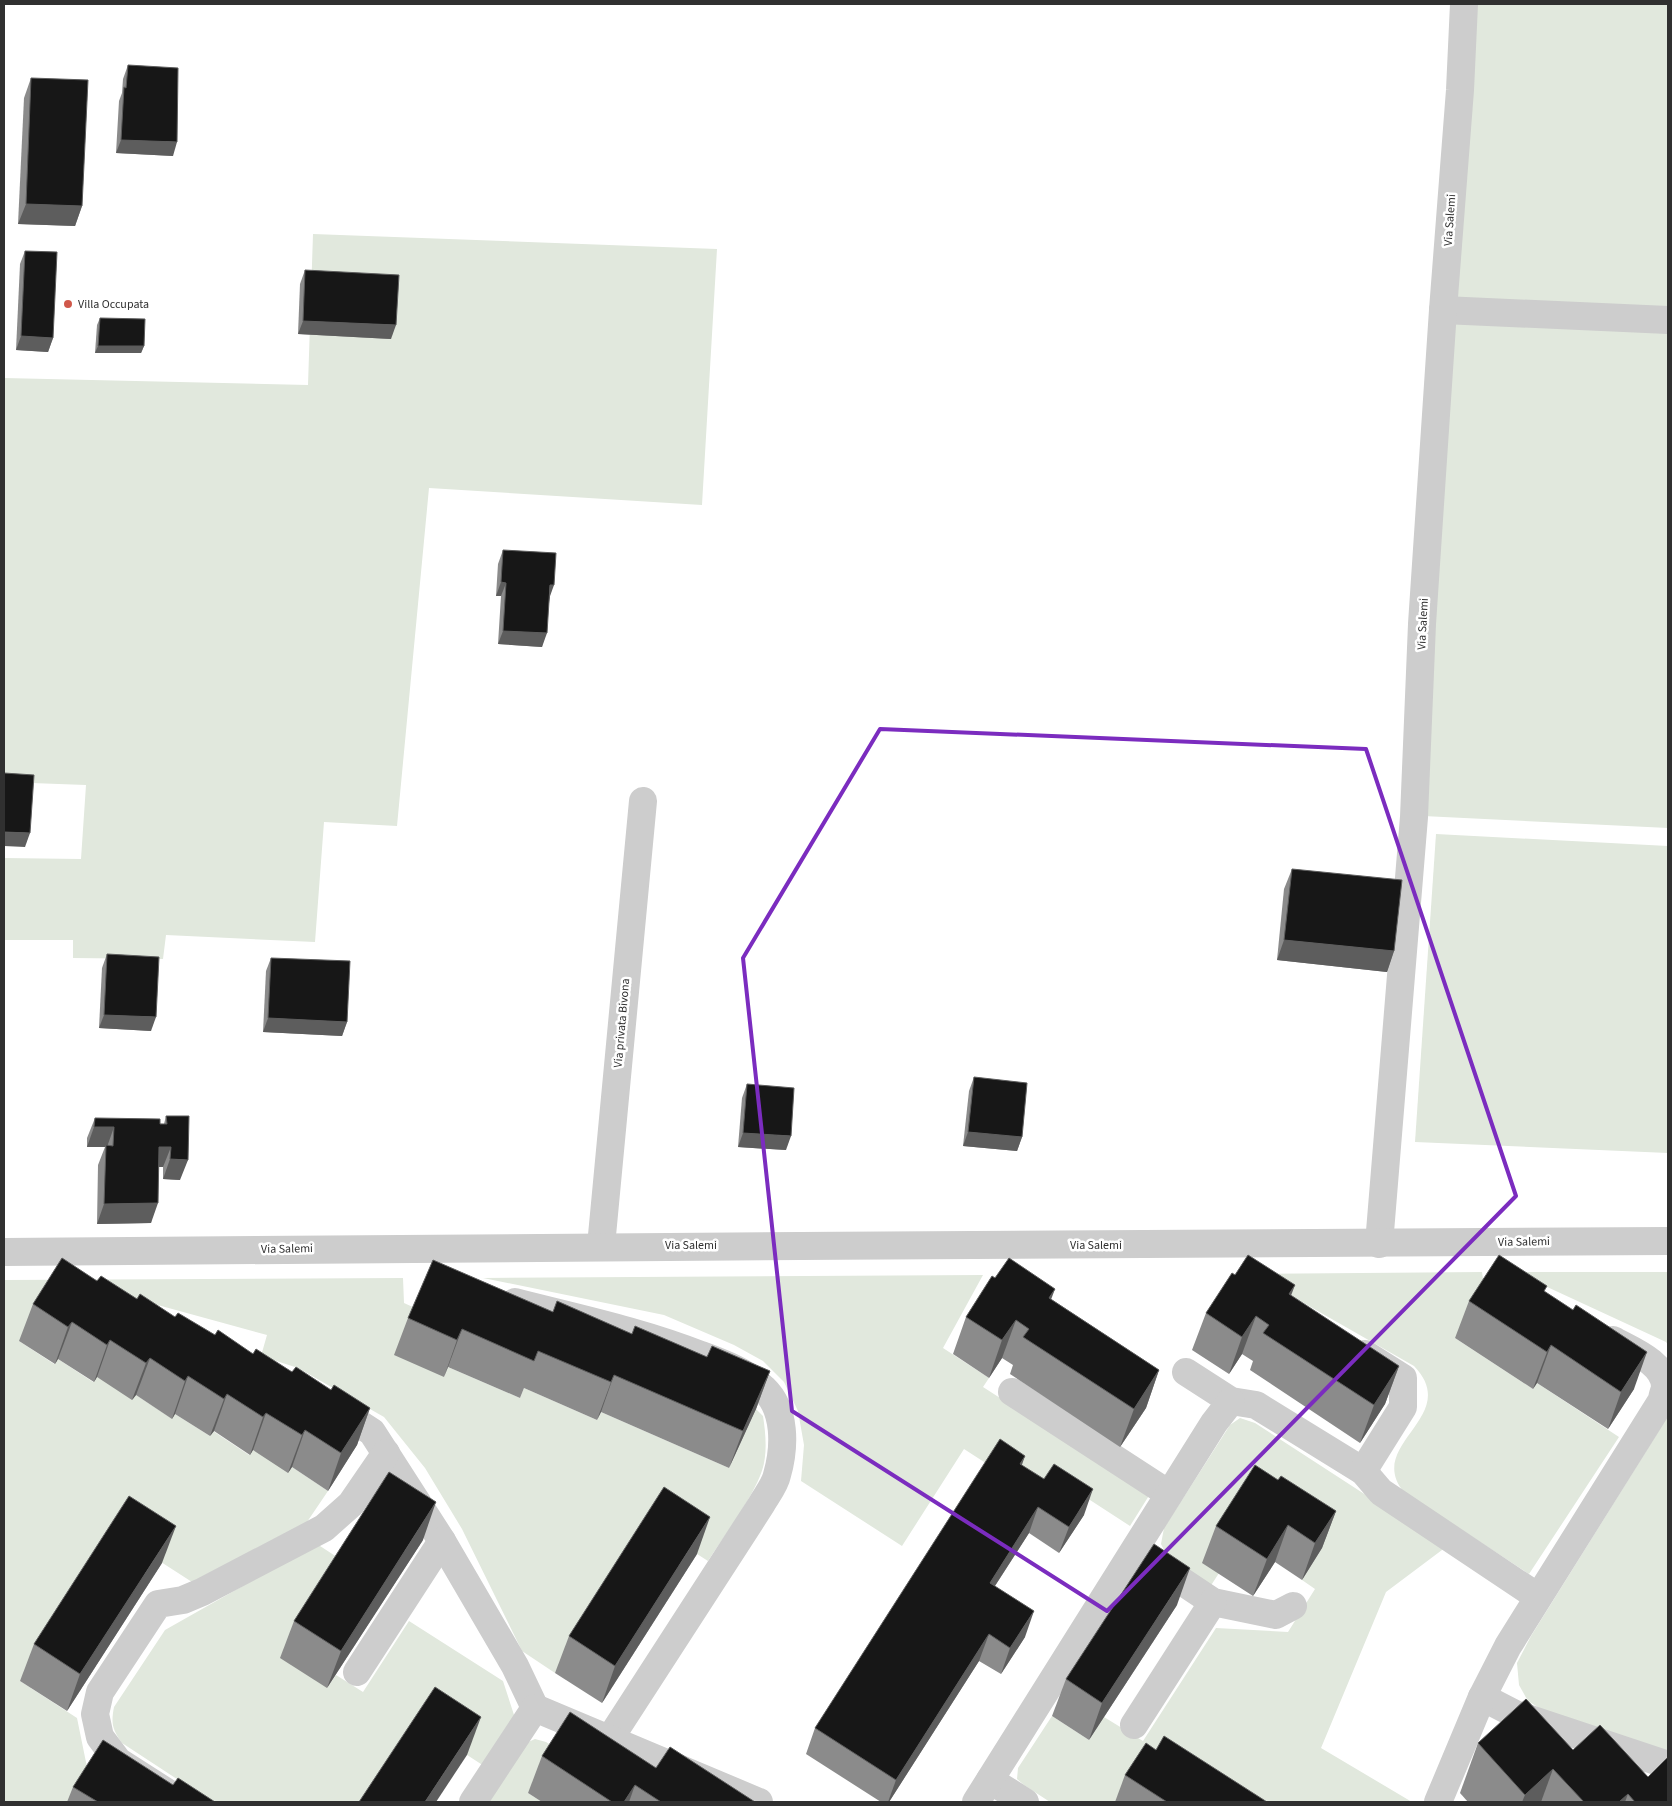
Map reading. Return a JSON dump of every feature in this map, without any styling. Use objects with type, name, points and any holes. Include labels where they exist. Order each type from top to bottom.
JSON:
[{"type":"street","name":"Via Salemi","points":[[1379,1244],[1414,817],[1422,624],[1460,90],[1464,4]]},
{"type":"street","points":[[1443,310],[1668,320]]},
{"type":"street","name":"Via privata Bivona","points":[[601,1246],[643,801]]},
{"type":"street","name":"Via Salemi","points":[[4,1252],[601,1246],[1379,1244],[1668,1241]]},
{"type":"street","points":[[493,1296],[660,1339],[724,1364],[749,1377],[765,1390],[778,1412],[783,1443],[777,1477],[761,1505],[609,1740]]},
{"type":"street","points":[[1438,1802],[1482,1696],[1508,1646],[1662,1400],[1665,1388],[1662,1373],[1650,1361],[1590,1327]]},
{"type":"street","points":[[1347,1342],[1403,1378],[1403,1407],[1363,1471]]},
{"type":"street","points":[[1186,1372],[1231,1401],[1256,1404],[1363,1471],[1381,1492],[1538,1597]]},
{"type":"street","points":[[306,1392],[332,1406],[372,1432],[442,1541],[515,1666],[535,1708],[759,1802]]},
{"type":"street","points":[[1012,1392],[1170,1494]]},
{"type":"street","points":[[1025,1802],[983,1791],[1214,1422],[1231,1401]]},
{"type":"street","points":[[182,1802],[118,1761],[100,1737],[95,1714],[100,1692],[158,1604],[183,1600],[202,1592],[324,1528],[351,1504],[386,1453]]},
{"type":"street","points":[[357,1672],[442,1541]]},
{"type":"street","points":[[1134,1550],[1213,1602],[1276,1615],[1293,1606]]},
{"type":"street","points":[[1134,1725],[1213,1602]]},
{"type":"street","points":[[1482,1696],[1515,1714],[1668,1765]]},
{"type":"street","points":[[473,1802],[535,1708]]},
{"type":"highlighted area","points":[[880,729],[1366,749],[1516,1196],[1107,1611],[792,1411],[743,958]]},
{"type":"shaded area","points":[[1459,4],[1668,4],[1668,828],[1423,816]]},
{"type":"shaded area","points":[[313,234],[717,249],[702,505],[429,488],[397,826],[324,822],[315,942],[166,935],[163,959],[73,958],[73,940],[4,940],[4,858],[81,859],[86,785],[4,782],[4,378],[308,385]]},
{"type":"shaded area","points":[[1436,834],[1668,846],[1668,1153],[1415,1142]]},
{"type":"shaded area","points":[[1482,1272],[1485,1292],[1455,1338],[1533,1389],[1537,1383],[1619,1437],[1529,1574],[1404,1492],[1395,1475],[1396,1459],[1403,1444],[1422,1416],[1427,1400],[1426,1384],[1414,1366],[1253,1274]]},
{"type":"shaded area","points":[[1515,1272],[1668,1272],[1668,1345],[1666,1342]]},
{"type":"shaded area","points":[[983,1275],[943,1348],[989,1378],[983,1387],[1150,1494],[1130,1526],[1053,1476],[1048,1483],[1015,1482],[964,1449],[902,1546],[801,1481],[804,1445],[798,1411],[784,1382],[763,1361],[734,1345],[664,1315],[483,1278]]},
{"type":"shaded area","points":[[403,1278],[404,1303],[415,1308],[444,1377],[448,1367],[520,1398],[524,1388],[597,1420],[601,1412],[729,1468],[756,1409],[763,1416],[765,1431],[766,1446],[763,1469],[736,1519],[708,1561],[650,1524],[555,1673],[522,1651],[462,1529],[425,1468],[384,1417],[298,1368],[261,1356],[267,1335],[103,1290],[19,1341],[54,1364],[58,1359],[93,1382],[97,1377],[136,1395],[171,1418],[175,1414],[210,1436],[213,1431],[249,1455],[253,1450],[292,1467],[328,1491],[307,1522],[192,1582],[116,1533],[20,1681],[77,1718],[89,1777],[73,1802],[4,1802],[4,1280]]},
{"type":"shaded area","points":[[1668,1416],[1668,1754],[1544,1711],[1528,1701],[1519,1685],[1517,1663],[1531,1636]]},
{"type":"shaded area","points":[[1240,1418],[1255,1423],[1446,1547],[1386,1592],[1321,1748],[1412,1802],[1050,1802],[1017,1779],[1018,1768],[1052,1716],[1089,1740],[1104,1717],[1143,1741],[1216,1628],[1288,1632],[1315,1589],[1302,1580],[1322,1548],[1219,1573],[1210,1587],[1168,1558],[1161,1544],[1164,1528],[1230,1425]]},
{"type":"shaded area","points":[[317,1544],[343,1561],[327,1688],[336,1675],[363,1692],[409,1621],[503,1681],[515,1718],[484,1766],[421,1725],[370,1802],[212,1802],[122,1743],[113,1726],[114,1707],[165,1630]]},
{"type":"shaded area","points":[[535,1739],[546,1742],[557,1749],[528,1793],[542,1802],[488,1802],[526,1743]]},
{"type":"building","points":[[128,65],[178,68],[177,142],[121,140],[124,87],[126,88]]},
{"type":"building","points":[[31,78],[88,80],[82,206],[26,204]]},
{"type":"building","points":[[25,251],[57,252],[53,338],[21,336]]},
{"type":"building","points":[[305,270],[399,275],[396,325],[303,321]]},
{"type":"building","points":[[100,318],[145,319],[144,346],[98,346]]},
{"type":"building","points":[[503,550],[556,553],[554,585],[550,585],[547,633],[503,631],[506,583],[501,582]]},
{"type":"building","points":[[4,773],[34,775],[30,833],[4,832]]},
{"type":"building","points":[[1292,869],[1402,880],[1394,951],[1284,940]]},
{"type":"building","points":[[107,954],[159,957],[156,1017],[104,1015]]},
{"type":"building","points":[[271,958],[350,961],[347,1022],[268,1018]]},
{"type":"building","points":[[974,1077],[1027,1083],[1022,1137],[968,1132]]},
{"type":"building","points":[[747,1084],[794,1088],[791,1136],[743,1133]]},
{"type":"building","points":[[166,1116],[189,1116],[188,1160],[170,1159],[171,1147],[159,1147],[158,1203],[104,1204],[106,1145],[113,1146],[114,1127],[94,1127],[95,1118],[160,1119],[160,1124],[167,1124]]},
{"type":"building","points":[[1248,1255],[1295,1285],[1289,1294],[1399,1366],[1374,1405],[1263,1333],[1269,1325],[1256,1316],[1242,1337],[1206,1313],[1232,1273],[1235,1275]]},
{"type":"building","points":[[1499,1255],[1547,1286],[1544,1291],[1573,1310],[1576,1305],[1647,1352],[1621,1392],[1551,1345],[1547,1352],[1469,1301]]},
{"type":"building","points":[[62,1258],[97,1281],[101,1276],[137,1299],[140,1294],[175,1317],[178,1313],[215,1335],[218,1330],[253,1354],[256,1349],[292,1372],[296,1367],[331,1390],[334,1385],[370,1408],[341,1453],[305,1430],[302,1435],[266,1413],[263,1417],[227,1394],[224,1399],[188,1376],[185,1381],[150,1358],[146,1363],[110,1340],[107,1345],[72,1322],[68,1327],[33,1304]]},
{"type":"building","points":[[1009,1258],[1055,1289],[1049,1298],[1159,1370],[1134,1409],[1023,1337],[1029,1329],[1016,1320],[1002,1340],[966,1317],[992,1276],[995,1278]]},
{"type":"building","points":[[433,1260],[553,1312],[557,1301],[632,1334],[635,1326],[707,1357],[712,1346],[770,1371],[743,1431],[614,1375],[611,1382],[538,1351],[534,1361],[462,1329],[457,1340],[408,1318]]},
{"type":"building","points":[[1000,1439],[1025,1456],[1020,1464],[1044,1479],[1054,1464],[1093,1489],[1069,1527],[1038,1507],[990,1583],[1034,1611],[1010,1648],[989,1634],[896,1780],[815,1728]]},
{"type":"building","points":[[1255,1465],[1278,1480],[1281,1476],[1336,1511],[1315,1543],[1288,1525],[1267,1559],[1216,1526]]},
{"type":"building","points":[[389,1472],[436,1502],[341,1651],[294,1621]]},
{"type":"building","points":[[664,1487],[710,1517],[615,1666],[569,1636]]},
{"type":"building","points":[[129,1496],[176,1526],[80,1674],[34,1644]]},
{"type":"building","points":[[1154,1544],[1190,1568],[1102,1703],[1066,1679]]},
{"type":"building","points":[[435,1687],[481,1717],[425,1802],[359,1802]]},
{"type":"building","points":[[1526,1699],[1573,1750],[1600,1725],[1648,1777],[1668,1757],[1668,1802],[1635,1802],[1628,1794],[1619,1802],[1584,1802],[1553,1769],[1525,1795],[1478,1743]]},
{"type":"building","points":[[570,1712],[656,1768],[670,1747],[755,1802],[661,1802],[635,1785],[624,1802],[612,1802],[542,1756]]},
{"type":"building","points":[[1164,1736],[1267,1802],[1167,1802],[1125,1775],[1146,1743],[1156,1750]]},
{"type":"building","points":[[103,1740],[173,1785],[178,1778],[215,1802],[98,1802],[73,1787]]},
{"type":"place","name":"Villa Occupata","points":[[68,304]]}]
